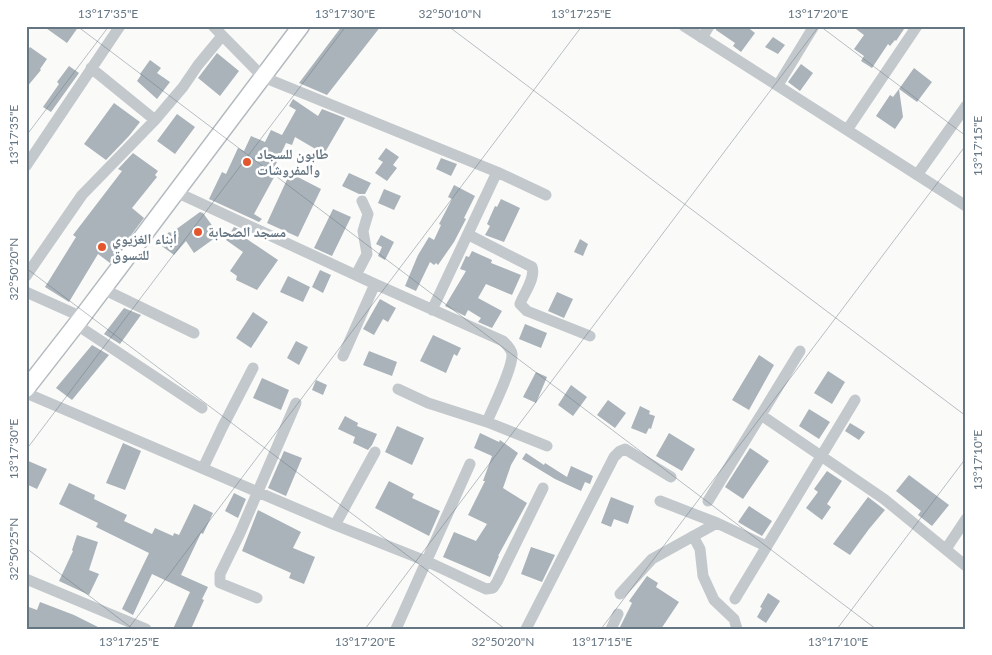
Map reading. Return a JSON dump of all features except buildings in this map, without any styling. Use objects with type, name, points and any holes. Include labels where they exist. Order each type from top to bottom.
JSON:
[{"type":"main road","points":[[26,389],[301,26]]},
{"type":"street","points":[[26,166],[120,26]]},
{"type":"street","points":[[213,26],[263,78],[497,172],[546,196]]},
{"type":"street","points":[[684,26],[966,206]]},
{"type":"street","points":[[702,38],[709,26]]},
{"type":"street","points":[[778,85],[814,26]]},
{"type":"street","points":[[847,130],[917,26]]},
{"type":"street","points":[[26,276],[82,195],[155,120],[222,36]]},
{"type":"street","points":[[91,68],[155,120]]},
{"type":"street","points":[[918,175],[966,106]]},
{"type":"street","points":[[432,310],[497,172]]},
{"type":"street","points":[[176,192],[356,276],[503,341],[510,347],[512,354],[510,367],[487,422]]},
{"type":"street","points":[[356,276],[367,254],[363,231],[368,214],[362,201]]},
{"type":"street","points":[[468,235],[532,267],[534,271],[520,304],[522,307],[527,311],[590,336]]},
{"type":"street","points":[[343,356],[375,284]]},
{"type":"street","points":[[103,289],[194,334]]},
{"type":"street","points":[[26,292],[79,321],[202,408]]},
{"type":"street","points":[[708,501],[800,351]]},
{"type":"street","points":[[203,468],[253,368]]},
{"type":"street","points":[[398,390],[428,403],[487,422],[547,446]]},
{"type":"street","points":[[26,393],[335,525],[426,561],[486,589],[493,588],[497,582],[543,488]]},
{"type":"street","points":[[734,599],[855,400]]},
{"type":"street","points":[[257,598],[220,583],[220,574],[296,403]]},
{"type":"street","points":[[761,415],[884,499],[966,566]]},
{"type":"street","points":[[526,629],[614,457],[620,450],[625,449],[671,477]]},
{"type":"street","points":[[335,525],[375,452]]},
{"type":"street","points":[[396,629],[470,464]]},
{"type":"street","points":[[660,502],[717,524],[766,546]]},
{"type":"street","points":[[946,549],[966,519]]},
{"type":"street","points":[[620,594],[652,559],[717,524]]},
{"type":"street","points":[[693,536],[700,549],[703,576],[714,600],[734,620],[737,629]]},
{"type":"street","points":[[26,579],[146,629]]},
{"type":"street","points":[[610,629],[618,614]]},
{"type":"place","name":"طابون للسجاد والمفروشات","points":[[247,162]]},
{"type":"place","name":"مسجد الصحابة","points":[[198,232]]},
{"type":"place","name":"أبناء الغزيوي للتسوق","points":[[102,247]]}]
